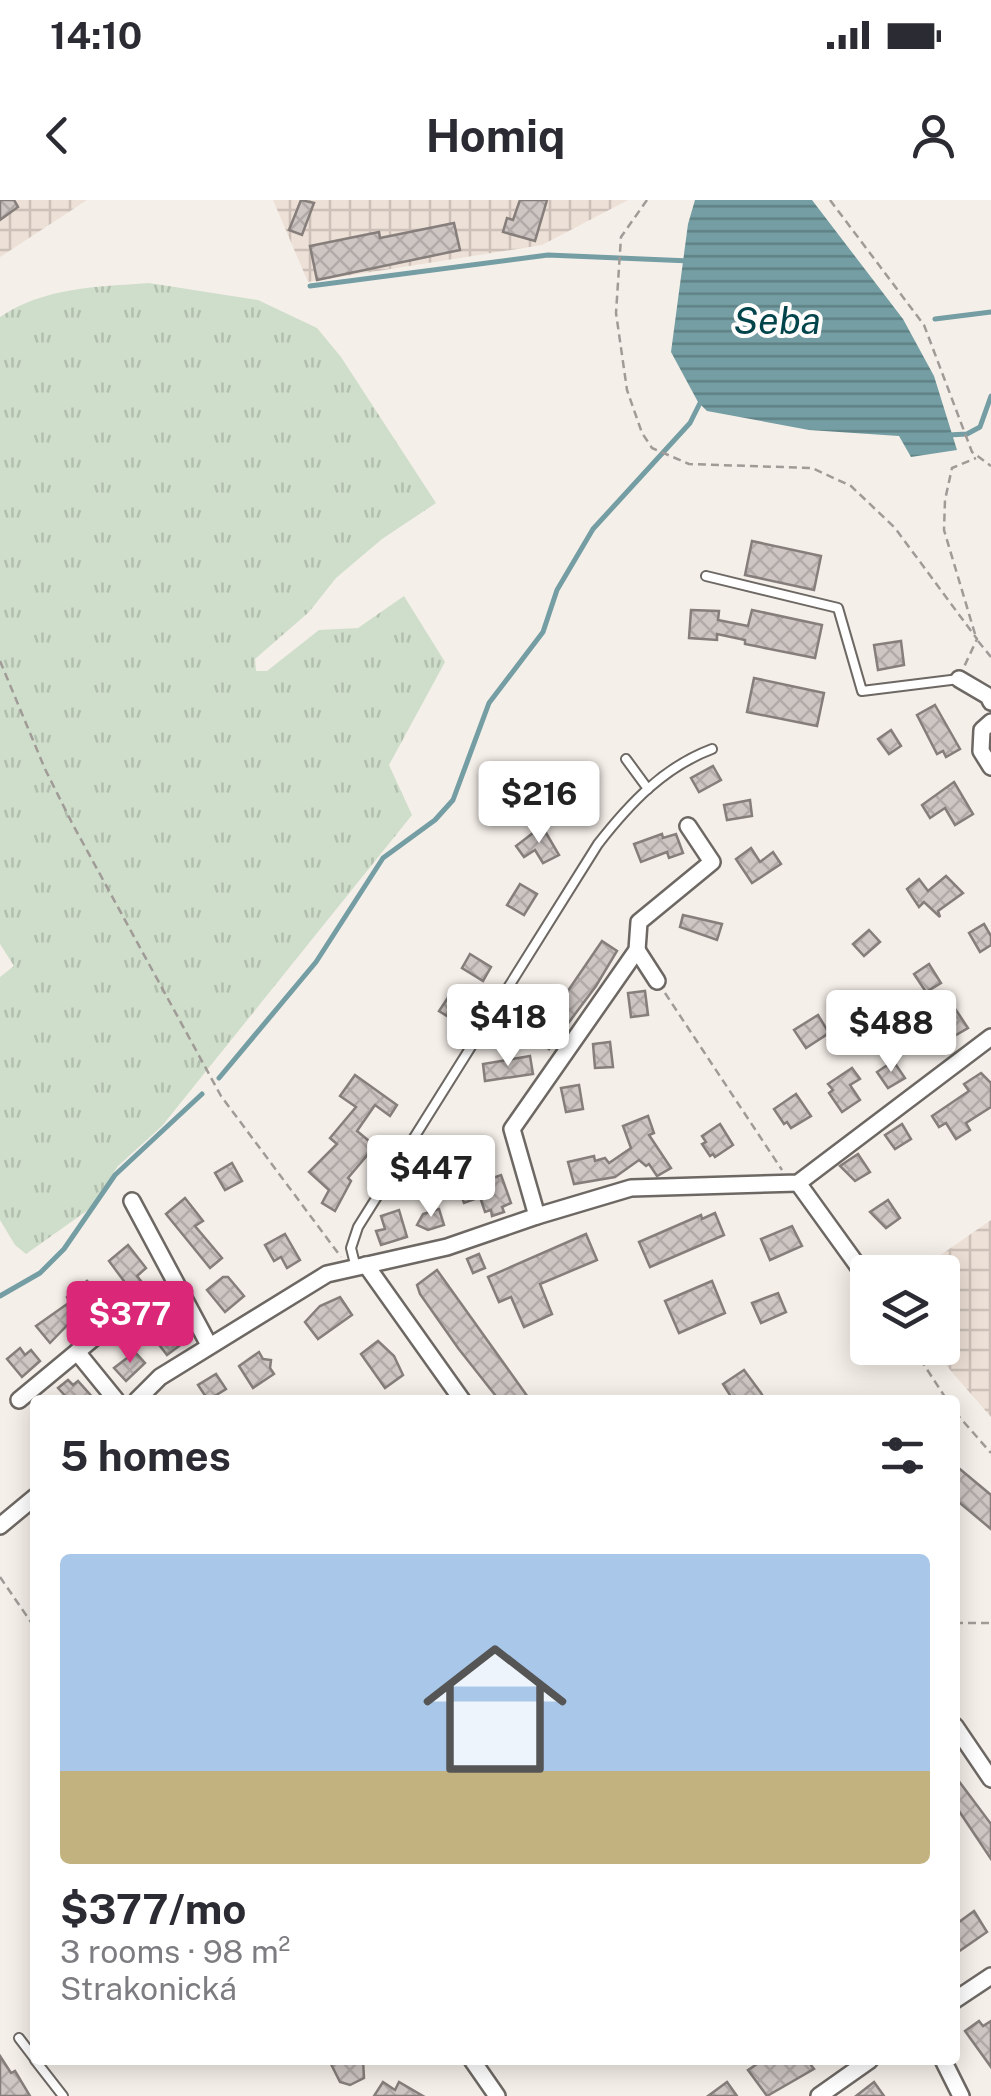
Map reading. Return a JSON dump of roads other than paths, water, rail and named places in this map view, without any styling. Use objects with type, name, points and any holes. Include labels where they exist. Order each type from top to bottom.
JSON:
[{"type":"street","points":[[959,679],[988,696],[991,702]]},
{"type":"street","points":[[991,722],[982,730],[981,752],[991,767]]},
{"type":"street","points":[[537,1216],[512,1129],[637,950],[639,922],[712,862],[688,826]]},
{"type":"street","points":[[637,950],[657,981]]},
{"type":"street","points":[[141,1395],[160,1377],[209,1345],[327,1274],[447,1248],[631,1188],[798,1183],[991,1037]]},
{"type":"street","points":[[798,1183],[850,1255]]},
{"type":"street","points":[[132,1201],[209,1345]]},
{"type":"street","points":[[358,1267],[458,1395]]},
{"type":"street","points":[[19,1400],[95,1337]]},
{"type":"street","points":[[77,1352],[112,1395]]},
{"type":"street","points":[[0,1526],[30,1501]]},
{"type":"street","points":[[960,1734],[991,1780]]},
{"type":"street","points":[[960,1997],[991,1976]]},
{"type":"street","points":[[475,2065],[497,2096]]},
{"type":"street","points":[[820,2096],[863,2065]]},
{"type":"street","points":[[946,2065],[961,2096]]},
{"type":"lane","points":[[706,576],[838,608],[862,691],[959,679]]},
{"type":"lane","points":[[358,1267],[350,1248],[358,1227],[598,844],[648,789],[685,759],[712,749]]},
{"type":"lane","points":[[626,759],[648,789]]},
{"type":"lane","points":[[18,2038],[30,2054]]},
{"type":"lane","points":[[39,2065],[63,2096]]},
{"type":"water","name":"Seba","points":[[695,200],[812,200],[903,319],[934,376],[957,450],[911,457],[899,436],[809,430],[707,411],[671,352],[688,224]]},
{"type":"waterway","points":[[310,286],[548,255],[690,261]]},
{"type":"waterway","points":[[935,319],[991,312]]},
{"type":"waterway","points":[[948,435],[967,434],[980,427],[991,396]]},
{"type":"waterway","points":[[219,1078],[316,962],[383,858],[435,820],[453,800],[489,703],[543,632],[557,590],[593,529],[690,423],[701,401]]},
{"type":"waterway","points":[[0,1296],[40,1273],[64,1249],[115,1175],[202,1094]]}]
